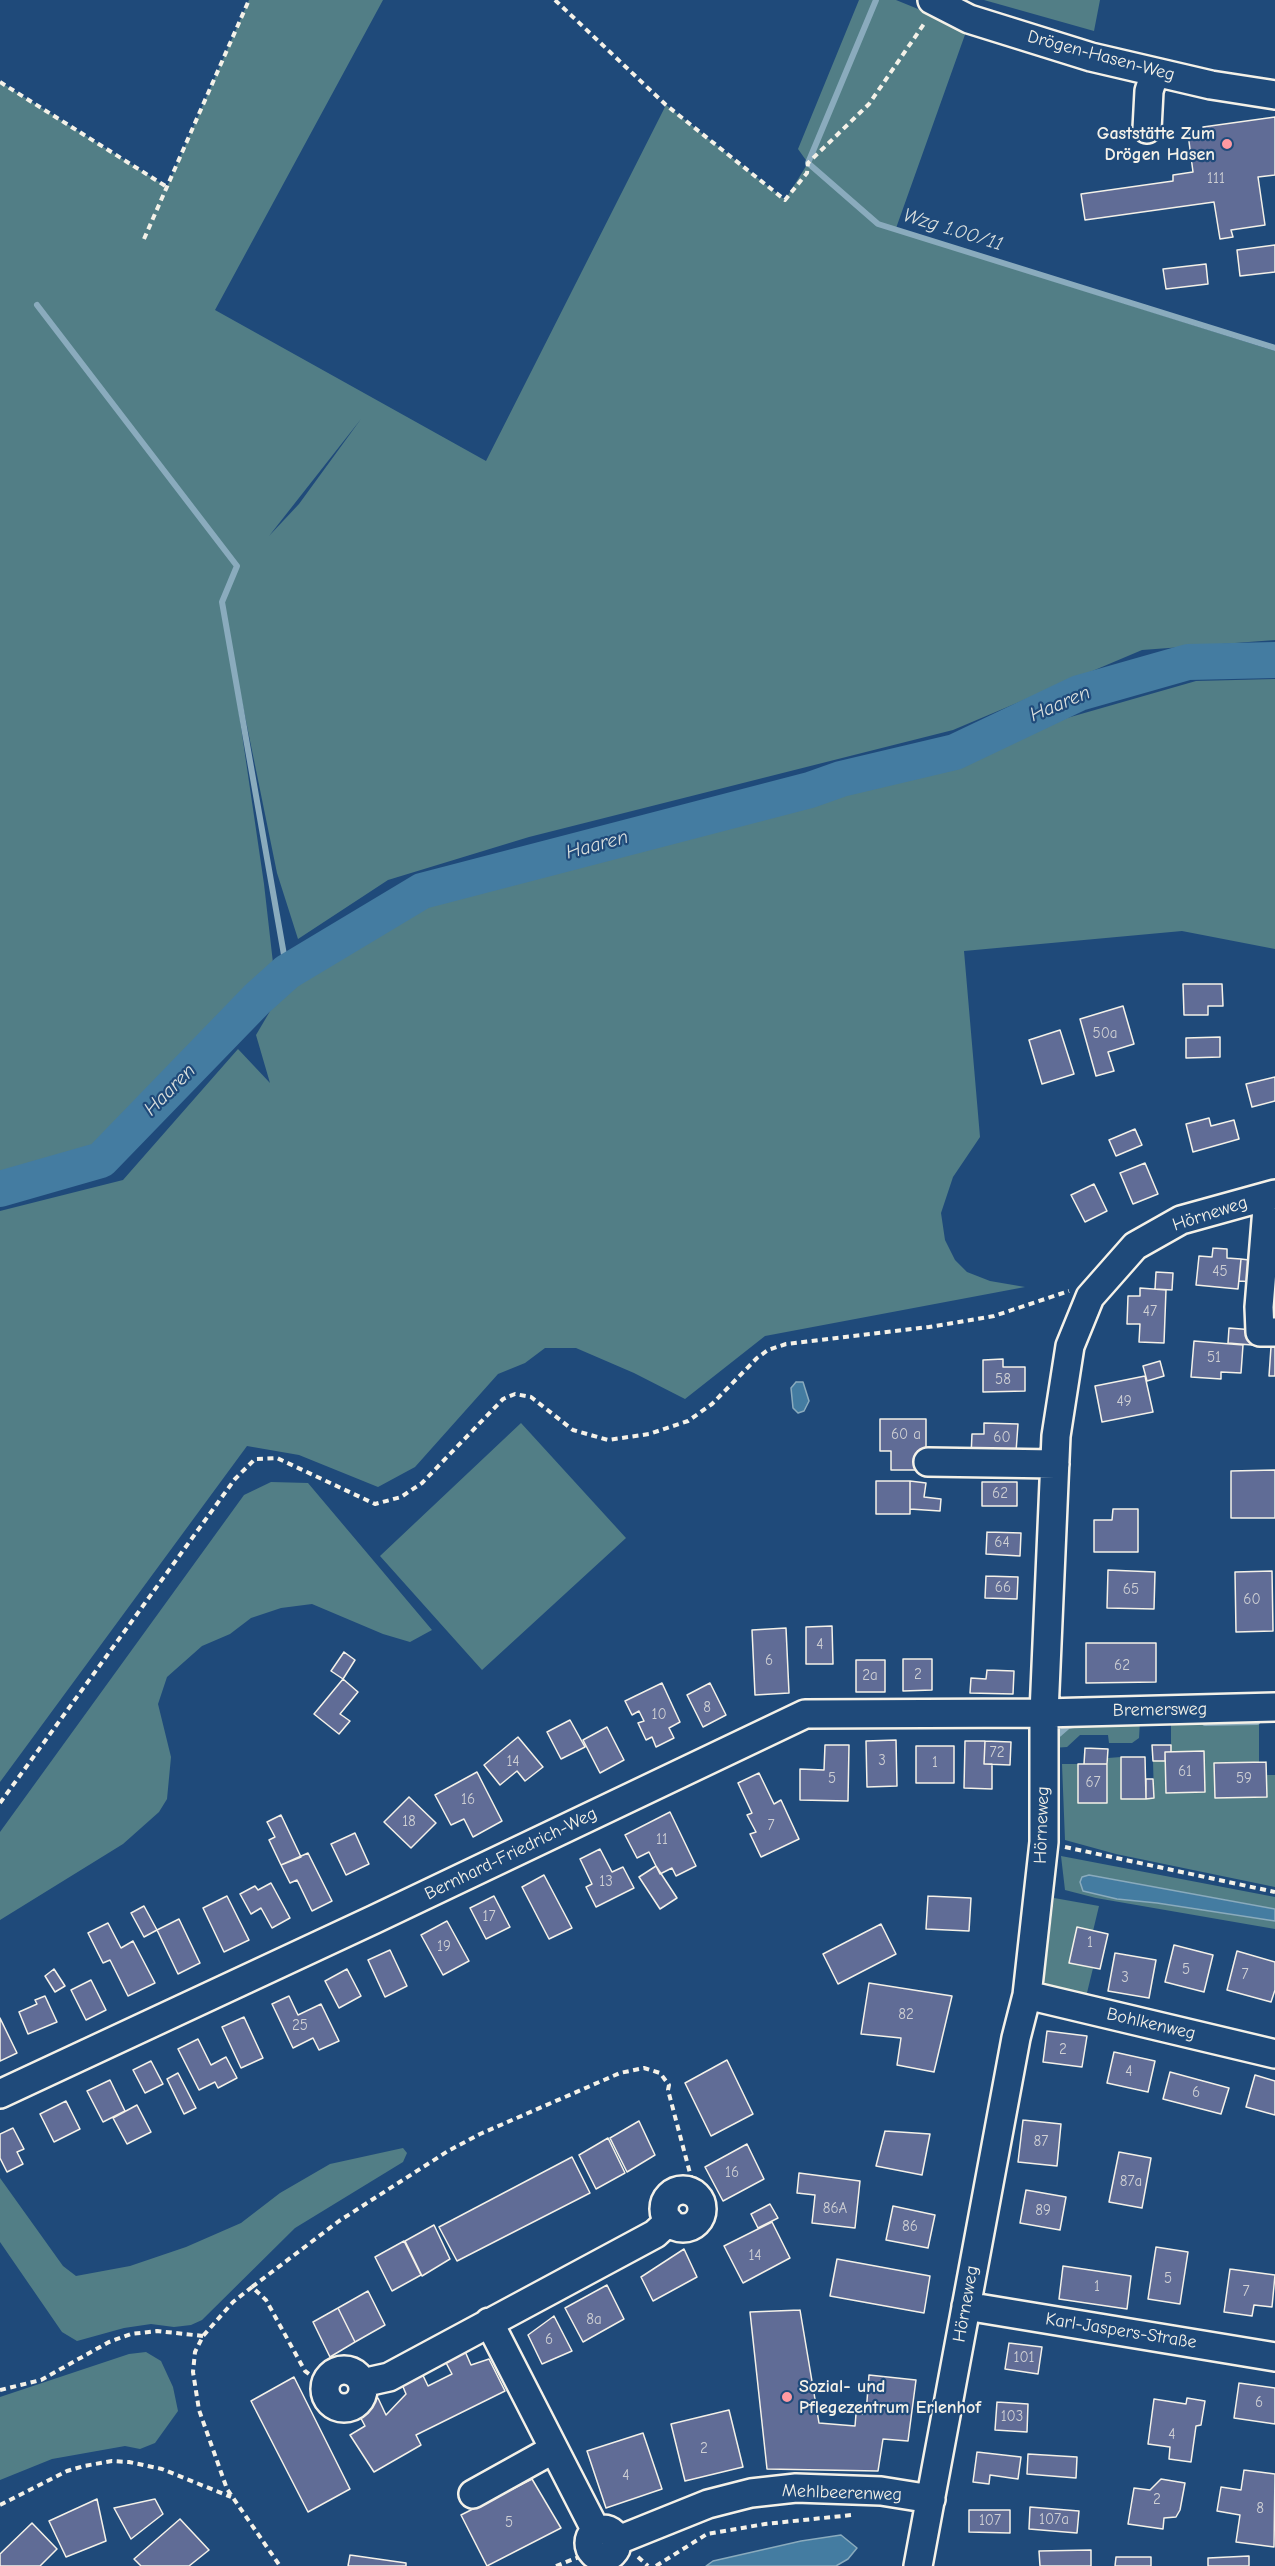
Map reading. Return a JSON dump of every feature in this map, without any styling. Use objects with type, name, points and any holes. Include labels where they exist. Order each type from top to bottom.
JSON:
[{"type":"street","name":"Drögen-Hasen-Weg","points":[[935,2],[969,19],[1091,57],[1275,95]]},
{"type":"street","points":[[1147,129],[1149,91],[1155,72]]},
{"type":"street","points":[[1272,1195],[1259,1307],[1260,1332],[1275,1332]]},
{"type":"street","name":"Hörneweg","points":[[918,2566],[1016,2038],[1027,1995],[1044,1842],[1044,1713],[1056,1436],[1070,1346],[1089,1297],[1135,1246],[1181,1220],[1272,1195]]},
{"type":"street","points":[[928,1462],[1055,1464]]},
{"type":"street","name":"Bremersweg","points":[[1044,1713],[1275,1707]]},
{"type":"street","name":"Bernhard-Friedrich-Weg","points":[[0,2094],[365,1924],[805,1714],[1044,1713]]},
{"type":"street","name":"Bohlkenweg","points":[[1027,1995],[1275,2054]]},
{"type":"street","points":[[326,2386],[331,2403],[341,2408],[353,2406],[362,2397],[362,2384],[389,2377],[655,2234],[669,2221],[664,2211],[667,2200],[675,2192],[688,2190]]},
{"type":"street","name":"Karl-Jaspers-Straße","points":[[966,2306],[1275,2357]]},
{"type":"street","points":[[489,2322],[601,2541]]},
{"type":"street","points":[[473,2494],[554,2449]]},
{"type":"street","name":"Mehlbeerenweg","points":[[601,2541],[708,2504],[751,2493],[796,2488],[880,2491],[931,2499]]},
{"type":"path","points":[[144,239],[249,0]]},
{"type":"path","points":[[555,0],[666,105],[785,200],[807,173],[808,163],[869,104],[935,2]]},
{"type":"path","points":[[0,82],[167,187]]},
{"type":"path","points":[[0,1803],[235,1479],[255,1459],[277,1458],[375,1504],[401,1497],[422,1483],[503,1399],[515,1394],[531,1397],[573,1430],[608,1440],[649,1434],[688,1421],[712,1404],[757,1358],[768,1350],[786,1344],[929,1327],[994,1316],[1071,1290],[1089,1297]]},
{"type":"path","points":[[1044,1842],[1275,1892]]},
{"type":"path","points":[[280,2566],[242,2509],[231,2497],[216,2462],[197,2400],[194,2362],[203,2336],[228,2307],[339,2221],[448,2151],[480,2134],[632,2069],[650,2069],[660,2073],[667,2080],[691,2177],[688,2190]]},
{"type":"path","points":[[252,2287],[266,2300],[305,2370],[326,2386]]},
{"type":"path","points":[[0,2390],[41,2380],[109,2342],[131,2334],[157,2331],[203,2336]]},
{"type":"path","points":[[0,2505],[67,2471],[112,2461],[162,2469],[231,2497]]},
{"type":"path","points":[[656,2566],[707,2534],[829,2516],[859,2515]]},
{"type":"path","points":[[556,2566],[601,2541]]},
{"type":"green space","points":[[249,0],[383,0],[215,310],[486,461],[666,105],[785,200],[808,163],[798,149],[859,0],[896,0],[967,29],[895,231],[1275,351],[1275,640],[1142,650],[953,730],[529,837],[388,880],[298,939],[277,873],[225,618],[264,884],[273,963],[169,1067],[96,1151],[0,1178],[0,82],[167,187]],"holes":[[[361,419],[299,504],[269,536]]]},
{"type":"green space","points":[[984,0],[1100,0],[1094,31]]},
{"type":"green space","points":[[1275,679],[1275,949],[1182,931],[964,951],[980,1137],[953,1177],[941,1213],[945,1240],[955,1260],[967,1272],[990,1281],[1025,1287],[765,1336],[685,1399],[634,1373],[576,1348],[545,1348],[525,1363],[498,1374],[415,1467],[378,1487],[299,1455],[247,1446],[0,1782],[0,1211],[123,1180],[238,1049],[270,1083],[256,1035],[276,1001],[311,972],[373,932],[443,901],[559,864],[951,768],[1067,718],[1196,681]]},
{"type":"green space","points":[[521,1423],[626,1538],[482,1670],[380,1556]]},
{"type":"green space","points":[[271,1482],[308,1483],[432,1630],[410,1642],[383,1634],[312,1604],[281,1608],[251,1618],[230,1634],[202,1646],[167,1677],[158,1704],[171,1757],[167,1799],[159,1812],[123,1844],[0,1920],[0,1832],[244,1495]]},
{"type":"green space","points":[[1259,1719],[1259,1762],[1215,1763],[1267,1797],[1267,1775],[1275,1775],[1275,1887],[1116,1854],[1065,1840],[1062,1764],[1078,1764],[1078,1803],[1107,1803],[1108,1758],[1121,1757],[1122,1799],[1154,1798],[1153,1761],[1165,1761],[1166,1793],[1204,1792],[1171,1752],[1171,1721]]},
{"type":"green space","points":[[1140,1721],[1139,1738],[1132,1743],[1109,1743],[1108,1735],[1080,1735],[1067,1747],[1052,1748],[1053,1733],[1065,1724]]},
{"type":"green space","points":[[1061,1856],[1275,1897],[1275,1909],[1089,1875],[1117,1899],[1275,1921],[1275,1929],[1096,1898],[1065,1890]]},
{"type":"green space","points":[[1054,1898],[1099,1906],[1093,1931],[1070,1963],[1093,1968],[1086,1997],[1043,1988]]},
{"type":"green space","points":[[403,2148],[407,2153],[403,2162],[295,2228],[202,2320],[191,2325],[174,2327],[151,2324],[124,2328],[77,2341],[62,2332],[0,2242],[0,2178],[63,2266],[76,2276],[130,2266],[186,2247],[241,2223],[280,2193],[330,2164]]},
{"type":"green space","points":[[146,2352],[161,2361],[173,2387],[178,2411],[155,2443],[140,2449],[125,2446],[52,2459],[0,2480],[0,2397],[129,2354]]},
{"type":"water","points":[[796,1382],[803,1382],[809,1401],[804,1411],[798,1413],[793,1408],[791,1388]]},
{"type":"water","points":[[1089,1875],[1275,1909],[1275,1921],[1117,1899],[1083,1891],[1080,1882],[1082,1877]]},
{"type":"water","points":[[841,2535],[857,2548],[848,2559],[836,2566],[706,2566],[713,2561],[801,2541]]},
{"type":"building","points":[[1275,117],[1275,175],[1258,177],[1265,225],[1231,230],[1233,237],[1220,239],[1214,202],[1085,220],[1081,194],[1173,181],[1173,175],[1193,172],[1188,134],[1204,131],[1203,127]]},
{"type":"building","points":[[1275,245],[1275,272],[1240,276],[1237,250]]},
{"type":"building","points":[[1206,264],[1208,284],[1166,289],[1163,269]]},
{"type":"building","points":[[1183,984],[1222,984],[1223,1006],[1208,1006],[1208,1015],[1184,1015]]},
{"type":"building","points":[[1123,1006],[1134,1044],[1108,1052],[1114,1071],[1096,1076],[1080,1019]]},
{"type":"building","points":[[1060,1030],[1074,1074],[1042,1084],[1029,1040]]},
{"type":"building","points":[[1220,1037],[1220,1057],[1186,1058],[1186,1038]]},
{"type":"building","points":[[1275,1077],[1275,1101],[1252,1107],[1246,1084]]},
{"type":"building","points":[[1209,1118],[1211,1126],[1234,1120],[1239,1139],[1193,1152],[1186,1124]]},
{"type":"building","points":[[1135,1129],[1142,1145],[1116,1156],[1109,1140]]},
{"type":"building","points":[[1145,1163],[1158,1194],[1133,1204],[1120,1173]]},
{"type":"building","points":[[1094,1184],[1107,1211],[1085,1222],[1071,1195]]},
{"type":"building","points":[[1213,1248],[1227,1249],[1227,1258],[1241,1259],[1238,1289],[1196,1285],[1199,1256],[1212,1257]]},
{"type":"building","points":[[1241,1259],[1257,1261],[1255,1282],[1239,1281]]},
{"type":"building","points":[[1156,1272],[1173,1273],[1172,1290],[1155,1289]]},
{"type":"building","points":[[1140,1288],[1166,1290],[1164,1343],[1139,1342],[1140,1324],[1127,1324],[1128,1296],[1140,1296]]},
{"type":"building","points":[[1229,1328],[1254,1330],[1252,1345],[1228,1343]]},
{"type":"building","points":[[1194,1341],[1243,1345],[1241,1373],[1221,1372],[1221,1379],[1191,1377]]},
{"type":"building","points":[[1271,1347],[1275,1347],[1275,1376],[1269,1376]]},
{"type":"building","points":[[1003,1359],[1003,1367],[1025,1367],[1025,1391],[983,1392],[983,1360]]},
{"type":"building","points":[[1160,1361],[1164,1376],[1147,1381],[1143,1366]]},
{"type":"building","points":[[1145,1376],[1153,1412],[1102,1422],[1095,1386]]},
{"type":"building","points":[[880,1419],[926,1419],[926,1451],[918,1451],[918,1470],[891,1470],[891,1451],[880,1451]]},
{"type":"building","points":[[984,1423],[1018,1424],[1016,1452],[971,1456],[972,1434],[984,1434]]},
{"type":"building","points":[[1275,1470],[1275,1518],[1231,1518],[1231,1471]]},
{"type":"building","points":[[876,1481],[910,1481],[910,1514],[876,1514]]},
{"type":"building","points":[[910,1481],[926,1483],[924,1497],[941,1499],[940,1511],[910,1509]]},
{"type":"building","points":[[982,1482],[1017,1482],[1017,1506],[982,1506]]},
{"type":"building","points":[[1113,1509],[1138,1509],[1138,1552],[1094,1552],[1094,1520],[1112,1520]]},
{"type":"building","points":[[987,1532],[1021,1533],[1020,1556],[986,1554]]},
{"type":"building","points":[[1108,1570],[1155,1572],[1154,1609],[1107,1608]]},
{"type":"building","points":[[1272,1571],[1273,1631],[1236,1632],[1235,1572]]},
{"type":"building","points":[[986,1576],[1018,1577],[1017,1599],[985,1598]]},
{"type":"building","points":[[832,1626],[833,1664],[806,1664],[806,1627]]},
{"type":"building","points":[[786,1628],[789,1693],[755,1695],[752,1630]]},
{"type":"building","points":[[1086,1643],[1156,1643],[1156,1682],[1086,1683]]},
{"type":"building","points":[[344,1652],[355,1660],[343,1679],[331,1671]]},
{"type":"building","points":[[903,1659],[932,1659],[932,1690],[903,1691]]},
{"type":"building","points":[[856,1660],[885,1660],[885,1692],[856,1692]]},
{"type":"building","points":[[987,1670],[1014,1671],[1013,1694],[970,1693],[971,1678],[986,1679]]},
{"type":"building","points":[[343,1679],[358,1692],[340,1714],[350,1721],[339,1734],[314,1714]]},
{"type":"building","points":[[662,1683],[680,1722],[669,1728],[674,1738],[656,1747],[652,1737],[646,1740],[638,1723],[644,1721],[639,1711],[632,1715],[625,1701]]},
{"type":"building","points":[[710,1683],[726,1715],[703,1727],[687,1695]]},
{"type":"building","points":[[570,1720],[585,1747],[561,1759],[547,1732]]},
{"type":"building","points":[[607,1727],[624,1760],[600,1773],[583,1740]]},
{"type":"building","points":[[518,1737],[543,1767],[525,1781],[517,1771],[500,1785],[484,1765]]},
{"type":"building","points":[[896,1740],[897,1786],[867,1787],[866,1741]]},
{"type":"building","points":[[965,1741],[985,1741],[984,1764],[992,1764],[992,1789],[964,1788]]},
{"type":"building","points":[[985,1741],[1011,1742],[1010,1765],[984,1764]]},
{"type":"building","points":[[825,1745],[849,1745],[848,1801],[800,1800],[800,1769],[824,1770]]},
{"type":"building","points":[[1152,1745],[1171,1745],[1171,1752],[1165,1752],[1165,1761],[1153,1761]]},
{"type":"building","points":[[916,1746],[954,1746],[954,1783],[916,1783]]},
{"type":"building","points":[[1085,1748],[1108,1749],[1107,1764],[1084,1764]]},
{"type":"building","points":[[1204,1751],[1205,1792],[1166,1793],[1165,1752]]},
{"type":"building","points":[[1121,1757],[1145,1757],[1146,1799],[1121,1799]]},
{"type":"building","points":[[1266,1762],[1267,1797],[1215,1798],[1214,1763]]},
{"type":"building","points":[[1078,1764],[1107,1764],[1107,1803],[1078,1803]]},
{"type":"building","points":[[477,1772],[502,1821],[473,1837],[464,1819],[451,1825],[435,1795]]},
{"type":"building","points":[[759,1773],[774,1804],[781,1800],[799,1839],[761,1857],[750,1834],[756,1832],[747,1815],[752,1813],[738,1783]]},
{"type":"building","points":[[1146,1779],[1153,1779],[1154,1798],[1146,1799]]},
{"type":"building","points":[[409,1797],[436,1823],[411,1848],[384,1822]]},
{"type":"building","points":[[670,1812],[696,1866],[676,1876],[672,1868],[660,1874],[649,1852],[637,1858],[625,1835]]},
{"type":"building","points":[[281,1815],[301,1857],[281,1865],[269,1840],[275,1837],[267,1822]]},
{"type":"building","points":[[355,1833],[369,1864],[346,1875],[331,1844]]},
{"type":"building","points":[[600,1849],[612,1872],[623,1867],[634,1888],[596,1907],[586,1887],[592,1884],[580,1859]]},
{"type":"building","points":[[308,1853],[332,1901],[312,1911],[297,1880],[290,1883],[281,1865]]},
{"type":"building","points":[[656,1866],[677,1898],[660,1909],[639,1877]]},
{"type":"building","points":[[544,1875],[572,1928],[549,1939],[522,1887]]},
{"type":"building","points":[[271,1883],[290,1918],[272,1928],[261,1908],[251,1914],[240,1894],[255,1886],[258,1890]]},
{"type":"building","points":[[227,1896],[249,1940],[224,1952],[203,1908]]},
{"type":"building","points":[[494,1896],[510,1927],[486,1939],[470,1908]]},
{"type":"building","points":[[928,1896],[971,1898],[969,1931],[926,1929]]},
{"type":"building","points":[[144,1906],[157,1930],[144,1937],[131,1913]]},
{"type":"building","points":[[179,1919],[200,1963],[178,1974],[157,1930]]},
{"type":"building","points":[[447,1921],[469,1961],[443,1975],[421,1935]]},
{"type":"building","points":[[108,1923],[121,1948],[133,1941],[155,1983],[128,1996],[110,1960],[103,1963],[88,1933]]},
{"type":"building","points":[[881,1924],[896,1954],[838,1984],[823,1954]]},
{"type":"building","points":[[1077,1927],[1108,1934],[1100,1969],[1069,1963]]},
{"type":"building","points":[[1174,1945],[1213,1955],[1204,1992],[1165,1982]]},
{"type":"building","points":[[390,1950],[407,1986],[385,1997],[368,1960]]},
{"type":"building","points":[[1237,1951],[1275,1962],[1275,1990],[1271,2002],[1227,1990]]},
{"type":"building","points":[[1115,1953],[1156,1960],[1149,1998],[1108,1991]]},
{"type":"building","points":[[54,1969],[65,1986],[55,1992],[45,1976]]},
{"type":"building","points":[[347,1969],[361,1996],[339,2008],[325,1981]]},
{"type":"building","points":[[91,1980],[106,2010],[86,2020],[71,1990]]},
{"type":"building","points":[[869,1983],[952,1996],[934,2072],[897,2065],[901,2038],[861,2034]]},
{"type":"building","points":[[45,1996],[57,2022],[28,2034],[19,2012],[37,2004],[35,2000]]},
{"type":"building","points":[[289,1996],[298,2015],[321,2004],[339,2041],[319,2050],[313,2038],[293,2048],[272,2004]]},
{"type":"building","points":[[244,2017],[263,2058],[241,2068],[222,2027]]},
{"type":"building","points":[[0,2018],[17,2053],[0,2061]]},
{"type":"building","points":[[1047,2031],[1087,2036],[1082,2067],[1043,2062]]},
{"type":"building","points":[[198,2039],[211,2065],[226,2057],[237,2078],[218,2088],[215,2082],[199,2090],[178,2049]]},
{"type":"building","points":[[1114,2052],[1155,2061],[1148,2092],[1107,2083]]},
{"type":"building","points":[[727,2060],[753,2114],[711,2136],[685,2083]]},
{"type":"building","points":[[151,2061],[163,2084],[145,2093],[133,2070]]},
{"type":"building","points":[[1170,2072],[1229,2088],[1221,2114],[1163,2099]]},
{"type":"building","points":[[178,2073],[196,2108],[184,2114],[167,2079]]},
{"type":"building","points":[[1255,2075],[1275,2081],[1275,2115],[1246,2107]]},
{"type":"building","points":[[110,2080],[125,2111],[103,2122],[87,2091]]},
{"type":"building","points":[[66,2101],[80,2129],[54,2142],[40,2114]]},
{"type":"building","points":[[137,2105],[151,2132],[127,2144],[113,2118]]},
{"type":"building","points":[[1023,2120],[1061,2124],[1057,2166],[1018,2162]]},
{"type":"building","points":[[639,2121],[655,2155],[627,2172],[610,2138]]},
{"type":"building","points":[[13,2128],[24,2149],[17,2152],[23,2164],[7,2172],[0,2158],[0,2134]]},
{"type":"building","points":[[885,2131],[930,2134],[922,2175],[876,2166]]},
{"type":"building","points":[[608,2138],[625,2173],[596,2189],[579,2155]]},
{"type":"building","points":[[747,2144],[764,2179],[723,2201],[705,2167]]},
{"type":"building","points":[[1119,2152],[1151,2158],[1142,2208],[1109,2202]]},
{"type":"building","points":[[572,2157],[590,2193],[457,2261],[439,2227]]},
{"type":"building","points":[[799,2173],[860,2181],[855,2228],[812,2223],[815,2195],[797,2193]]},
{"type":"building","points":[[1026,2190],[1066,2197],[1060,2230],[1020,2223]]},
{"type":"building","points":[[770,2204],[778,2218],[758,2228],[751,2214]]},
{"type":"building","points":[[893,2206],[935,2215],[928,2248],[886,2240]]},
{"type":"building","points":[[772,2222],[790,2258],[743,2283],[724,2246]]},
{"type":"building","points":[[434,2225],[450,2259],[422,2276],[405,2241]]},
{"type":"building","points":[[404,2241],[421,2275],[392,2291],[375,2257]]},
{"type":"building","points":[[1156,2247],[1188,2252],[1180,2304],[1148,2299]]},
{"type":"building","points":[[684,2249],[697,2277],[653,2301],[641,2277]]},
{"type":"building","points":[[837,2259],[930,2276],[924,2313],[830,2296]]},
{"type":"building","points":[[1063,2266],[1131,2276],[1127,2309],[1059,2299]]},
{"type":"building","points":[[1230,2269],[1275,2275],[1272,2307],[1254,2305],[1252,2316],[1224,2312]]},
{"type":"building","points":[[607,2285],[624,2319],[583,2342],[565,2308]]},
{"type":"building","points":[[368,2291],[385,2325],[355,2342],[338,2308]]},
{"type":"building","points":[[338,2308],[355,2342],[330,2357],[313,2322]]},
{"type":"building","name":"Sozial- und Pflegezentrum Erlenhof","points":[[800,2310],[819,2423],[855,2426],[856,2414],[866,2414],[869,2375],[916,2380],[908,2441],[883,2439],[878,2471],[767,2469],[750,2312]]},
{"type":"building","points":[[554,2316],[572,2351],[542,2364],[528,2335]]},
{"type":"building","points":[[1009,2343],[1042,2347],[1038,2374],[1005,2369]]},
{"type":"building","points":[[464,2349],[471,2365],[489,2359],[505,2391],[416,2435],[421,2445],[374,2472],[350,2435],[365,2426],[356,2409],[378,2398],[386,2415],[406,2394],[399,2377],[419,2367],[428,2386],[452,2374],[444,2359]]},
{"type":"building","points":[[294,2377],[350,2489],[308,2512],[251,2401]]},
{"type":"building","points":[[1239,2383],[1275,2388],[1275,2424],[1234,2418]]},
{"type":"building","points":[[1187,2398],[1205,2401],[1201,2425],[1196,2426],[1191,2462],[1169,2459],[1170,2447],[1148,2444],[1154,2399],[1186,2404]]},
{"type":"building","points":[[997,2402],[1028,2404],[1027,2432],[995,2430]]},
{"type":"building","points":[[729,2410],[743,2467],[685,2481],[671,2424]]},
{"type":"building","points":[[643,2433],[662,2489],[606,2508],[587,2451]]},
{"type":"building","points":[[977,2452],[1021,2457],[1018,2479],[990,2475],[989,2484],[973,2482]]},
{"type":"building","points":[[1028,2454],[1077,2457],[1076,2478],[1027,2474]]},
{"type":"building","points":[[1244,2470],[1275,2474],[1274,2547],[1236,2542],[1240,2515],[1217,2511],[1221,2487],[1241,2490]]},
{"type":"building","points":[[532,2479],[561,2528],[487,2566],[461,2515]]},
{"type":"building","points":[[1161,2479],[1185,2483],[1180,2510],[1176,2517],[1164,2518],[1163,2529],[1128,2524],[1134,2488],[1150,2490]]},
{"type":"building","points":[[97,2499],[106,2541],[66,2557],[49,2521]]},
{"type":"building","points":[[155,2499],[163,2514],[131,2539],[114,2508]]},
{"type":"building","points":[[1030,2507],[1079,2511],[1077,2533],[1029,2529]]},
{"type":"building","points":[[969,2510],[1010,2510],[1010,2533],[969,2532]]},
{"type":"building","points":[[180,2519],[209,2550],[189,2566],[141,2566],[134,2559]]},
{"type":"building","points":[[32,2523],[57,2549],[40,2566],[0,2566],[0,2554]]},
{"type":"building","points":[[1091,2550],[1091,2566],[1040,2566],[1039,2551]]},
{"type":"building","points":[[350,2555],[406,2563],[406,2566],[348,2566]]},
{"type":"building","points":[[1249,2556],[1249,2566],[1208,2566],[1208,2558]]},
{"type":"building","points":[[1116,2557],[1151,2557],[1151,2566],[1115,2566]]},
{"type":"waterway","name":"Wzg 1.00/11","points":[[876,0],[808,163],[878,224],[1275,348]]},
{"type":"waterway","points":[[37,305],[237,566],[222,602],[287,972]]},
{"type":"waterway","name":"Haaren","points":[[0,1189],[101,1160],[257,999],[287,972],[422,891],[810,790],[841,779],[955,752],[1079,693],[1188,662],[1275,660]]},
{"type":"waterway","points":[[1205,1723],[1257,1722]]},
{"type":"waterway","points":[[1056,1741],[1056,1736],[1068,1726],[1079,1724]]},
{"type":"place","name":"Gaststätte Zum Drögen Hasen","points":[[1227,144]]},
{"type":"place","name":"Sozial- und Pflegezentrum Erlenhof","points":[[787,2397]]}]
